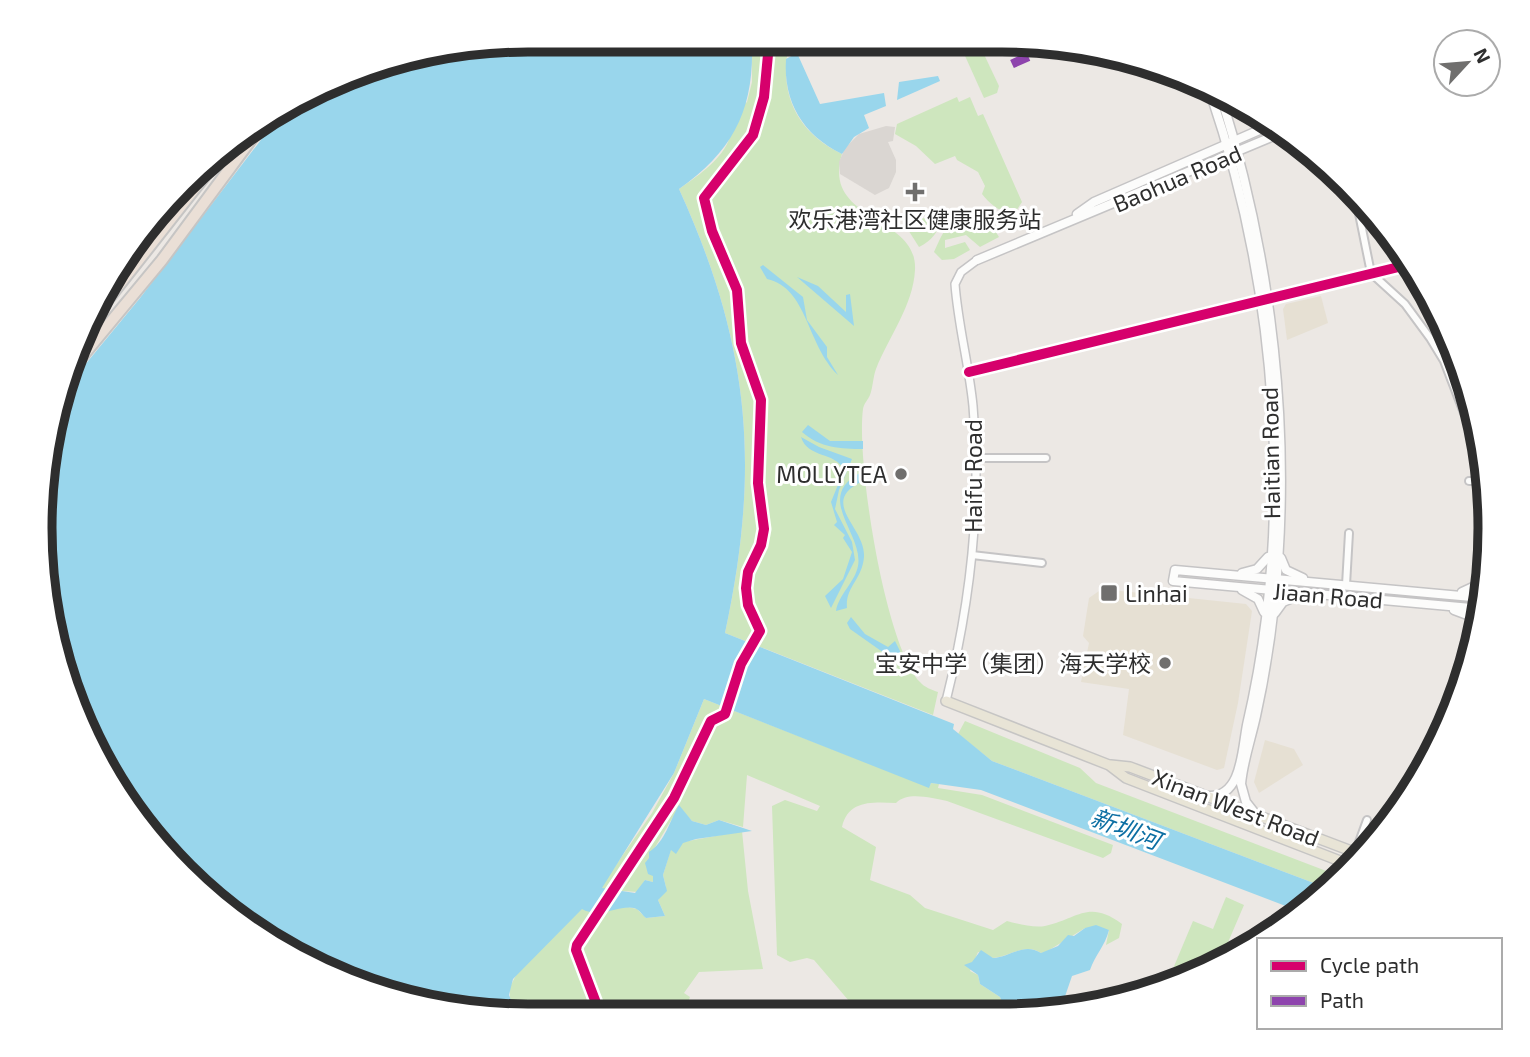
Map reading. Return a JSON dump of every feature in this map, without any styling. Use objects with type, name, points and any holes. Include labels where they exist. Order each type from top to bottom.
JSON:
[{"type":"highway","points":[[88,350],[162,260],[248,144]]},
{"type":"highway","points":[[120,284],[193,191]]},
{"type":"main road","name":"Haitian Road","points":[[1214,103],[1230,142]]},
{"type":"main road","name":"Haitian Road","points":[[1205,796],[1224,794],[1233,784],[1249,716],[1273,579],[1280,428],[1265,299],[1223,108]]},
{"type":"main road","name":"Baohua Road","points":[[978,260],[1071,218],[1094,202],[1260,129]]},
{"type":"main road","name":"Baohua Road","points":[[1071,218],[1097,212],[1271,137]]},
{"type":"main road","points":[[1229,575],[1249,572],[1263,565],[1275,542]]},
{"type":"main road","points":[[1275,542],[1286,570],[1296,576],[1326,584]]},
{"type":"main road","name":"Jiaan Road","points":[[1470,608],[1173,581],[1175,570],[1472,597]]},
{"type":"main road","points":[[1229,586],[1258,599],[1262,606],[1265,628]]},
{"type":"main road","points":[[1449,594],[1473,587]]},
{"type":"main road","name":"Haitian Road","points":[[1257,816],[1244,798],[1241,784],[1273,619],[1271,590]]},
{"type":"main road","points":[[1273,619],[1283,602],[1308,594]]},
{"type":"main road","points":[[1431,603],[1469,617]]},
{"type":"main road","name":"Xinan West Road","points":[[946,701],[1109,765],[1140,783],[1341,861]]},
{"type":"main road","name":"Xinan West Road","points":[[1109,765],[1130,767],[1351,851]]},
{"type":"main road","points":[[1140,783],[1144,772]]},
{"type":"street","points":[[1359,215],[1371,273],[1422,325],[1444,361],[1461,405]]},
{"type":"street","name":"Haifu Road","points":[[946,701],[966,604],[972,555],[976,458],[969,372],[956,284],[961,272],[978,260]]},
{"type":"street","points":[[969,372],[1399,267]]},
{"type":"street","points":[[976,458],[1046,458]]},
{"type":"street","points":[[1469,481],[1474,481]]},
{"type":"street","points":[[1346,586],[1349,533]]},
{"type":"street","points":[[972,555],[1042,563]]},
{"type":"street","points":[[1362,838],[1367,820]]},
{"type":"shaded area","points":[[886,126],[895,127],[893,141],[888,142],[896,160],[896,172],[889,188],[875,195],[840,174],[839,162],[845,148],[859,134]]},
{"type":"shaded area","points":[[1321,296],[1328,323],[1287,340],[1283,309],[1286,304]]},
{"type":"shaded area","name":"宝安中学（集团）海天学校","points":[[1102,589],[1246,604],[1252,611],[1238,703],[1224,768],[1217,770],[1123,735],[1129,689],[1081,682],[1089,643],[1083,636],[1089,598]]},
{"type":"shaded area","points":[[1265,740],[1294,749],[1303,765],[1259,793],[1254,782]]},
{"type":"green space","points":[[752,52],[788,52],[786,79],[795,110],[813,135],[842,154],[839,176],[845,193],[857,206],[902,238],[912,252],[915,270],[910,296],[876,369],[870,395],[863,409],[862,434],[869,508],[885,593],[907,662],[922,684],[938,692],[933,715],[725,633],[743,515],[745,460],[742,407],[734,354],[721,301],[703,246],[679,189],[700,174],[724,149],[737,115],[747,102],[752,82]]},
{"type":"green space","points":[[963,52],[983,52],[999,86],[997,93],[984,98]]},
{"type":"green space","points":[[957,97],[959,102],[970,97],[978,116],[983,114],[1022,202],[1016,211],[1006,212],[989,202],[982,194],[985,186],[978,172],[957,160],[955,156],[935,164],[916,146],[895,134],[897,124]]},
{"type":"green space","points":[[965,209],[985,215],[999,237],[980,247],[966,235],[945,240],[945,248],[965,242],[970,250],[954,259],[942,260],[934,252],[950,222]]},
{"type":"green space","points":[[938,213],[942,216],[937,230],[928,242],[919,247],[905,225]]},
{"type":"green space","points":[[704,699],[929,787],[931,783],[939,784],[938,788],[982,795],[1113,845],[1111,853],[1103,858],[947,801],[920,796],[906,797],[896,803],[862,804],[850,812],[842,827],[876,847],[870,880],[910,895],[925,908],[993,930],[1007,921],[1041,926],[1083,913],[1100,913],[1122,924],[1119,938],[1106,945],[1109,930],[1085,928],[1046,952],[1023,949],[993,958],[978,952],[970,971],[978,975],[980,984],[1000,997],[1003,1004],[850,1004],[814,960],[807,958],[790,962],[777,955],[772,806],[785,800],[817,811],[820,806],[747,775],[743,827],[719,820],[706,825],[692,821],[679,807],[654,849],[653,882],[645,880],[638,892],[623,891],[605,910],[628,907],[637,909],[646,918],[665,916],[658,900],[666,887],[663,875],[671,849],[676,853],[683,842],[742,831],[748,891],[763,969],[699,972],[684,993],[690,997],[687,1004],[511,1003],[510,987],[518,971],[602,885],[652,813],[674,773]]},
{"type":"green space","points":[[965,721],[1080,768],[1096,783],[1330,872],[1317,884],[992,761],[958,734]]},
{"type":"green space","points":[[1226,897],[1244,905],[1225,948],[1171,973],[1193,921],[1213,929]]},
{"type":"water","name":"新圳河","points":[[528,52],[752,52],[749,89],[736,127],[713,160],[679,189],[703,246],[721,301],[734,354],[742,407],[745,460],[743,515],[725,633],[954,724],[953,729],[992,761],[1317,884],[1289,907],[981,790],[931,783],[929,788],[704,699],[674,773],[602,888],[635,893],[645,880],[653,882],[653,876],[648,874],[645,863],[649,852],[663,837],[679,805],[692,821],[706,825],[719,820],[752,831],[696,839],[683,843],[676,854],[671,850],[663,875],[667,891],[658,900],[665,916],[646,918],[633,908],[597,913],[582,909],[513,979],[509,995],[512,1003],[436,995],[375,979],[318,955],[290,941],[239,906],[192,865],[151,818],[116,766],[89,711],[69,652],[62,621],[52,528],[57,466],[69,405],[89,346],[102,318],[116,290],[151,239],[192,192],[215,171],[290,116],[375,78],[466,57]]},
{"type":"water","points":[[797,53],[820,104],[884,93],[886,106],[864,115],[869,128],[854,137],[842,154],[806,127],[792,103],[786,75],[786,59]]},
{"type":"water","points":[[938,76],[940,81],[897,100],[899,82]]},
{"type":"water","points":[[763,265],[803,297],[807,320],[827,347],[827,357],[838,375],[827,362],[791,293],[781,284],[767,279],[760,267]]},
{"type":"water","points":[[797,277],[818,286],[846,312],[846,295],[850,294],[854,326]]},
{"type":"water","points":[[808,425],[830,441],[863,441],[863,449],[839,448],[816,441],[802,432]]},
{"type":"water","points":[[801,437],[852,459],[839,490],[835,509],[852,542],[855,560],[831,608],[825,596],[843,579],[852,552],[843,538],[845,535],[834,525],[837,522],[831,502],[844,470],[834,460],[809,449]]},
{"type":"water","points":[[862,472],[866,484],[863,481],[850,489],[844,498],[844,506],[863,546],[863,565],[849,594],[847,608],[836,611],[858,566],[858,554],[840,504],[841,493],[848,482]]},
{"type":"water","points":[[851,617],[865,634],[888,647],[895,641],[900,651],[901,665],[850,629],[847,623]]},
{"type":"water","points":[[1096,925],[1109,930],[1090,970],[1072,976],[1064,1000],[1003,1004],[1000,997],[980,984],[978,975],[964,965],[972,962],[981,950],[993,958],[1023,949],[1041,953],[1058,946],[1068,935],[1074,936],[1085,928]]},
{"type":"pier","points":[[268,130],[140,298],[79,372],[116,290],[151,239],[192,192],[239,151]]},
{"type":"marked path","points":[[1012,64],[1034,54]]},
{"type":"cycle path","points":[[596,1004],[576,950],[577,945],[674,798],[711,721],[725,714],[741,664],[760,631],[748,605],[746,588],[748,572],[761,545],[764,529],[758,483],[761,400],[741,343],[737,290],[712,231],[704,198],[753,135],[764,97],[768,52]]},
{"type":"cycle path","points":[[969,372],[1399,267]]},
{"type":"place","name":"欢乐港湾社区健康服务站","points":[[915,192]]},
{"type":"place","name":"MOLLYTEA","points":[[901,474]]},
{"type":"place","name":"Linhai","points":[[1109,593]]},
{"type":"place","name":"宝安中学（集团）海天学校","points":[[1165,663]]}]
